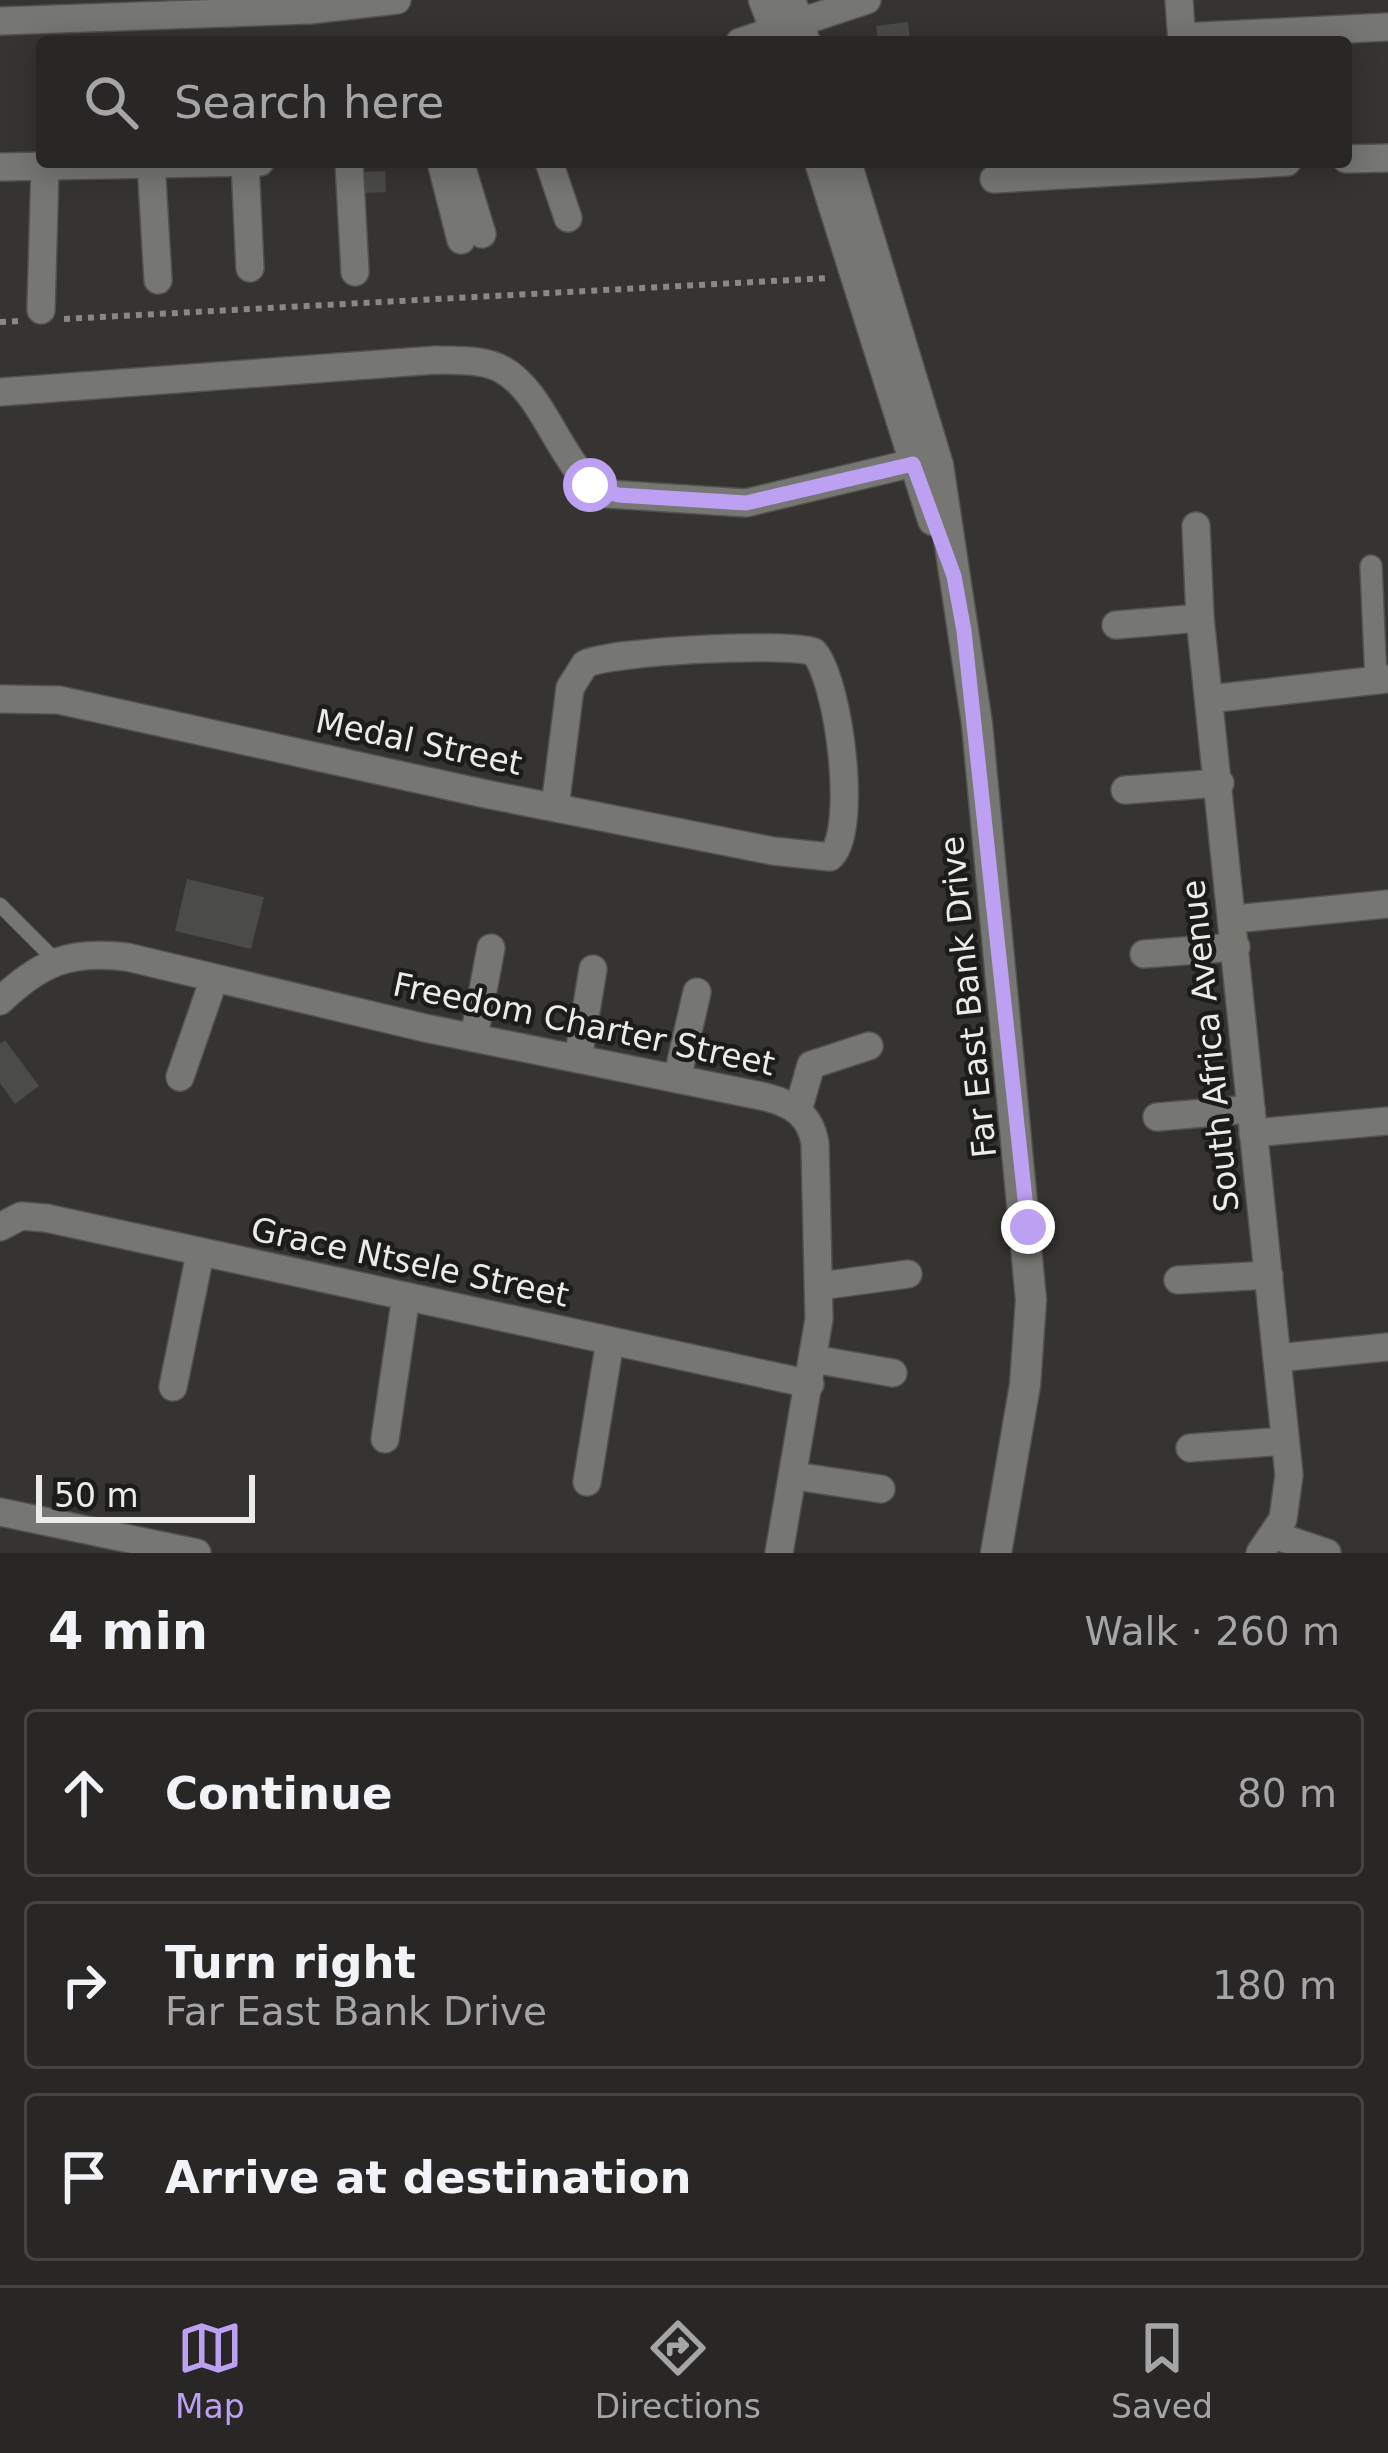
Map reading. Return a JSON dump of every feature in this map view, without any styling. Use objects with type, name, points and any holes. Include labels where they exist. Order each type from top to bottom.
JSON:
[{"type":"street","points":[[0,21],[310,10],[398,0]]},
{"type":"street","points":[[764,0],[790,28],[867,0]]},
{"type":"street","points":[[1179,0],[1182,36]]},
{"type":"street","points":[[1234,36],[1388,27]]},
{"type":"street","points":[[1352,159],[1388,158]]},
{"type":"street","points":[[0,167],[36,168]]},
{"type":"street","points":[[38,317],[45,168]]},
{"type":"street","points":[[151,168],[158,280]]},
{"type":"street","points":[[246,168],[256,266],[259,168]]},
{"type":"street","points":[[349,168],[355,272]]},
{"type":"street","points":[[443,168],[471,237],[461,168]]},
{"type":"street","points":[[551,168],[568,218]]},
{"type":"street","name":"Far East Bank Drive","points":[[822,168],[913,464],[954,576]]},
{"type":"street","name":"Far East Bank Drive","points":[[848,168],[934,448],[977,724],[1029,1245],[1025,1385],[996,1553]]},
{"type":"street","points":[[994,179],[1134,168]]},
{"type":"street","points":[[0,392],[402,362],[475,362],[510,374],[590,485],[608,494],[746,503],[913,464]]},
{"type":"street","name":"South Africa Avenue","points":[[1196,526],[1200,618],[1285,1441],[1287,1505],[1267,1544]]},
{"type":"street","points":[[1210,699],[1382,680],[1371,566]]},
{"type":"street","points":[[1116,625],[1200,618]]},
{"type":"street","name":"Medal Street","points":[[0,699],[59,700],[555,808],[824,857],[835,854],[840,843],[840,716],[824,664],[803,648],[613,656],[585,664],[570,688],[555,808]]},
{"type":"street","points":[[1125,790],[1220,783]]},
{"type":"street","points":[[1144,954],[1388,904]]},
{"type":"street","points":[[474,1037],[491,948]]},
{"type":"street","name":"Freedom Charter Street","points":[[54,958],[96,953],[127,957],[780,1101],[808,1119],[815,1143],[820,1286],[812,1371],[779,1553]]},
{"type":"street","points":[[0,1001],[54,958]]},
{"type":"street","points":[[578,1059],[593,969]]},
{"type":"street","points":[[180,1077],[214,979]]},
{"type":"street","points":[[677,1079],[697,992]]},
{"type":"street","points":[[797,1110],[812,1065],[868,1046]]},
{"type":"street","points":[[1157,1117],[1388,1120]]},
{"type":"street","name":"Grace Ntsele Street","points":[[0,1227],[21,1216],[46,1218],[610,1342],[812,1371],[892,1373]]},
{"type":"street","points":[[173,1387],[200,1254]]},
{"type":"street","points":[[820,1286],[908,1274]]},
{"type":"street","points":[[1178,1280],[1269,1275]]},
{"type":"street","points":[[385,1439],[406,1296]]},
{"type":"street","points":[[587,1482],[610,1342]]},
{"type":"street","points":[[1277,1358],[1388,1347]]},
{"type":"street","points":[[1190,1448],[1285,1441]]},
{"type":"street","points":[[795,1476],[881,1490]]},
{"type":"street","points":[[0,1512],[131,1546],[197,1553]]},
{"type":"street","points":[[1267,1544],[1327,1553]]},
{"type":"lane","points":[[0,905],[54,958]]},
{"type":"path","points":[[0,322],[858,277]]},
{"type":"building","points":[[908,22],[909,36],[877,36],[876,26]]},
{"type":"building","points":[[385,171],[386,192],[362,193],[361,172]]},
{"type":"building","points":[[187,879],[264,897],[251,949],[175,931]]},
{"type":"building","points":[[5,1040],[39,1086],[15,1104],[0,1083],[0,1044]]},
{"type":"route","points":[[590,485],[618,495],[702,504],[746,503],[913,464],[954,576],[964,631],[1028,1227]]}]
